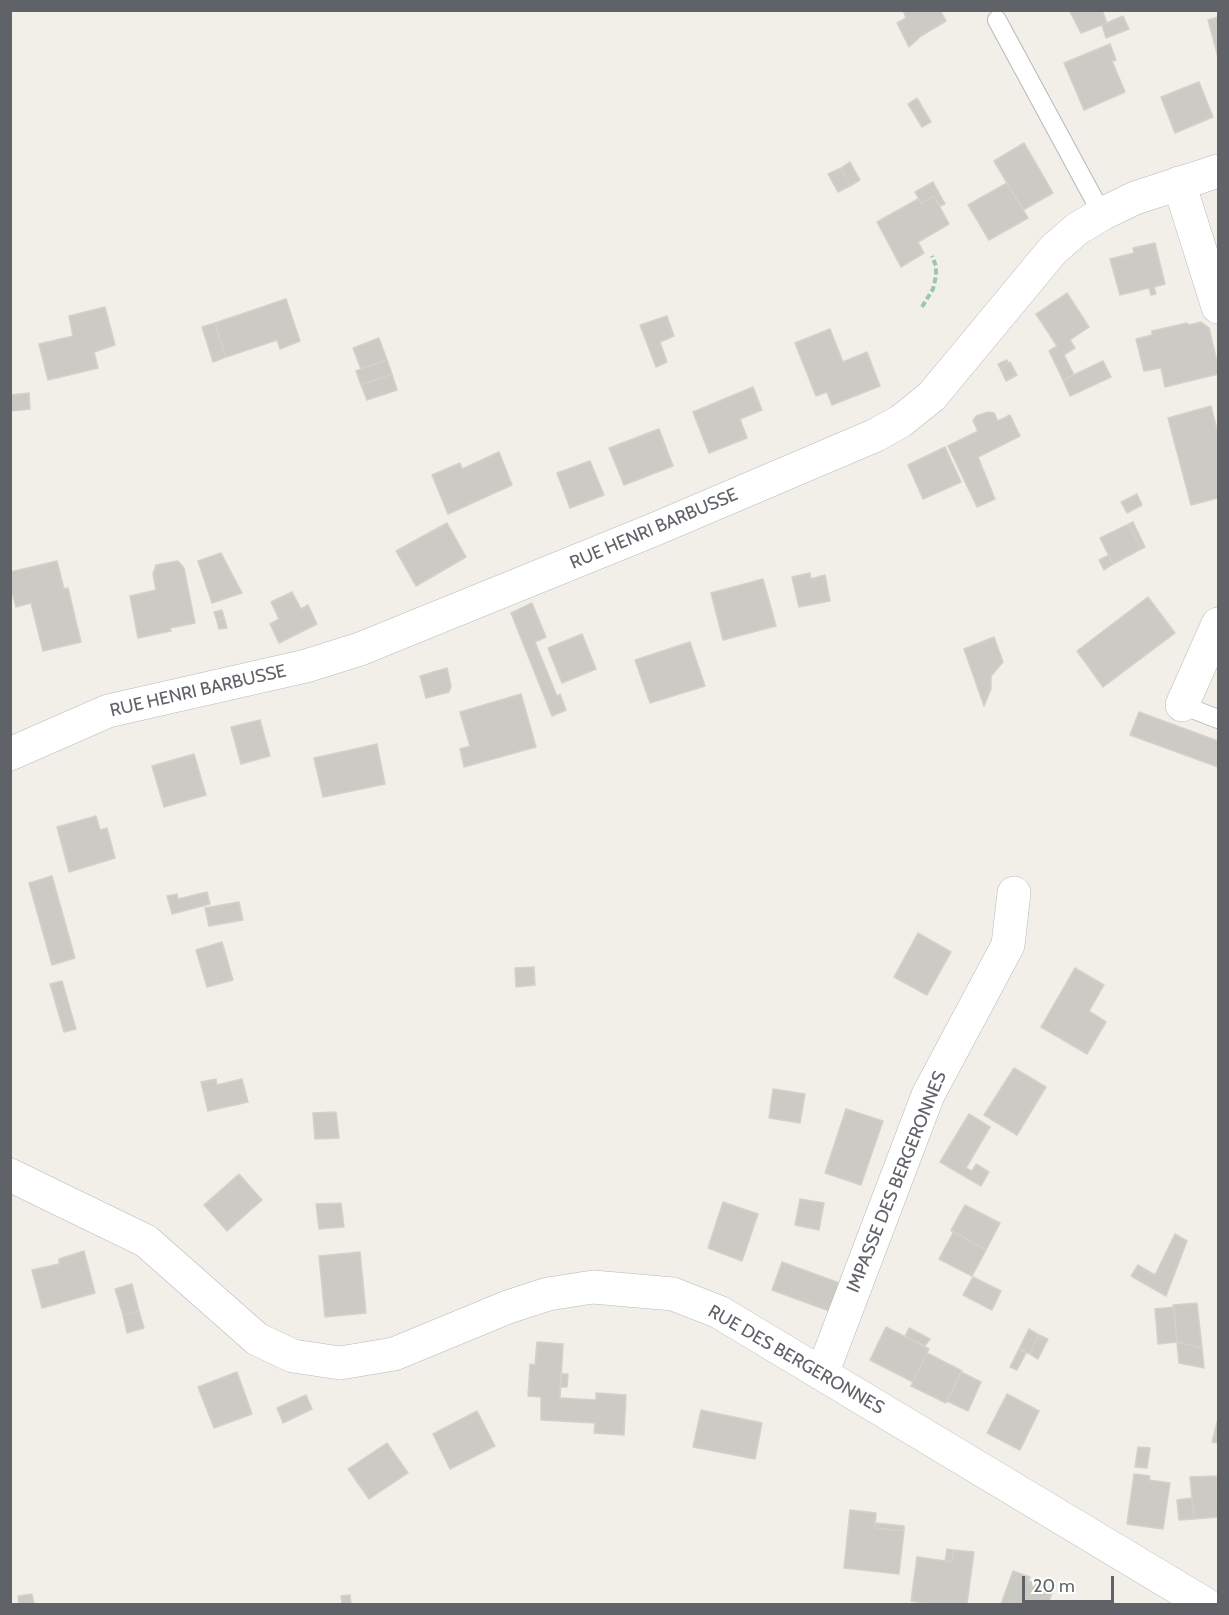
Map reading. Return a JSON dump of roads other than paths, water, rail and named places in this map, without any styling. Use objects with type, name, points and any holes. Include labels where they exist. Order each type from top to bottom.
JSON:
[{"type":"street","name":"RUE HENRI BARBUSSE","points":[[10,754],[108,711],[306,666],[360,649],[653,530],[876,435],[901,421],[932,396],[1053,250],[1077,229],[1136,198],[1218,171]]},
{"type":"street","points":[[1179,183],[1218,307]]},
{"type":"street","points":[[1182,705],[1218,624]]},
{"type":"street","name":"IMPASSE DES BERGERONNES","points":[[822,1374],[928,1095],[1008,945],[1014,892]]},
{"type":"street","name":"RUE DES BERGERONNES","points":[[10,1175],[146,1241],[258,1340],[293,1356],[340,1363],[394,1354],[508,1306],[548,1294],[593,1287],[673,1294],[719,1312],[1205,1605]]},
{"type":"lane","points":[[997,20],[1102,214]]},
{"type":"lane","points":[[1182,705],[1218,719]]}]
